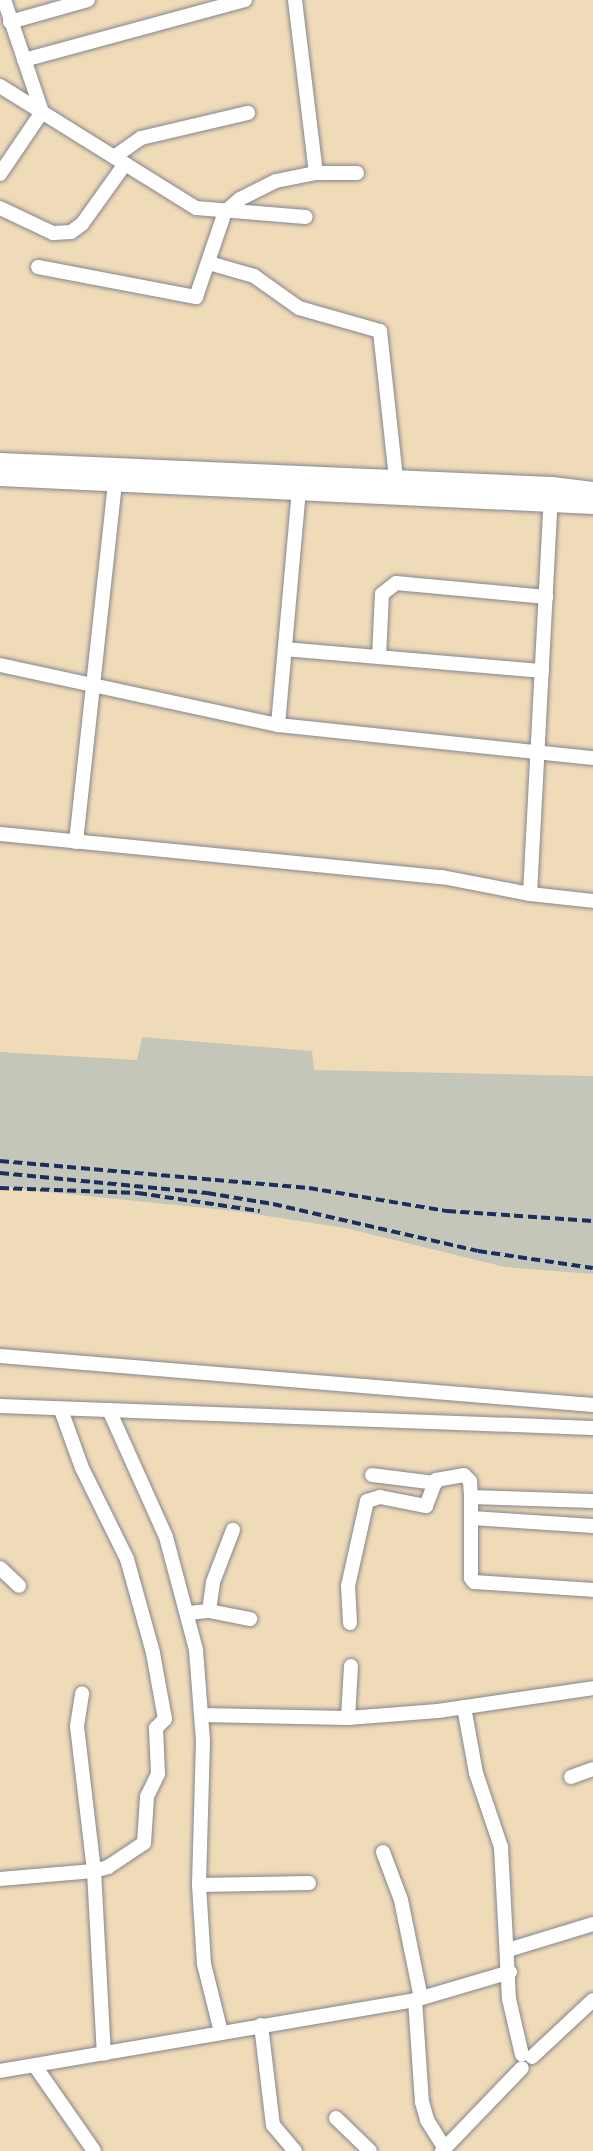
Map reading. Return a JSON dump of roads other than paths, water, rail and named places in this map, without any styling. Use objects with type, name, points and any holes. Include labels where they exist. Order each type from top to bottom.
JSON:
[{"type":"main road","points":[[0,462],[116,475],[299,490],[551,494],[593,491]]},
{"type":"main road","points":[[0,477],[116,475],[396,478],[551,494],[593,505]]},
{"type":"street","points":[[4,0],[42,112]]},
{"type":"street","points":[[10,22],[88,0]]},
{"type":"street","points":[[24,60],[245,0]]},
{"type":"street","points":[[295,0],[316,174]]},
{"type":"street","points":[[0,86],[196,208],[306,217]]},
{"type":"street","points":[[0,174],[42,112]]},
{"type":"street","points":[[0,208],[53,233],[71,232],[82,224],[119,160],[125,145],[141,138],[248,113]]},
{"type":"street","points":[[38,267],[190,298],[200,292],[225,212],[261,187],[316,174],[357,173]]},
{"type":"street","points":[[209,263],[254,276],[299,309],[380,331],[396,478]]},
{"type":"street","points":[[76,842],[116,475]]},
{"type":"street","points":[[278,725],[299,490]]},
{"type":"street","points":[[530,894],[551,494]]},
{"type":"street","points":[[379,657],[382,594],[396,583],[546,597]]},
{"type":"street","points":[[285,649],[542,671]]},
{"type":"street","points":[[0,665],[278,725],[593,758]]},
{"type":"street","points":[[0,834],[442,877],[530,894],[593,901]]},
{"type":"street","points":[[0,1356],[593,1405]]},
{"type":"street","points":[[0,1406],[593,1428]]},
{"type":"street","points":[[0,1879],[94,1871],[108,1867],[144,1843],[147,1797],[158,1774],[156,1728],[165,1719],[153,1653],[127,1559],[82,1468],[61,1410]]},
{"type":"street","points":[[109,1410],[166,1537],[189,1613],[201,1715],[199,1885],[204,1964],[221,2032]]},
{"type":"street","points":[[372,1475],[435,1483]]},
{"type":"street","points":[[350,1623],[348,1586],[367,1501],[380,1497],[426,1506],[435,1483],[440,1477],[467,1476],[472,1518],[471,1578],[474,1582],[593,1590]]},
{"type":"street","points":[[471,1497],[593,1502]]},
{"type":"street","points":[[472,1518],[593,1526]]},
{"type":"street","points":[[209,1611],[213,1582],[233,1530]]},
{"type":"street","points":[[0,1568],[19,1586]]},
{"type":"street","points":[[189,1613],[209,1611],[250,1619]]},
{"type":"street","points":[[348,1718],[351,1666]]},
{"type":"street","points":[[201,1715],[348,1718],[464,1707],[593,1688]]},
{"type":"street","points":[[82,1693],[77,1726],[94,1871],[104,2054]]},
{"type":"street","points":[[464,1707],[478,1782],[501,1847],[513,2022],[526,2060]]},
{"type":"street","points":[[571,1777],[593,1769]]},
{"type":"street","points":[[383,1852],[401,1900],[418,1999],[422,2102],[427,2120],[443,2150],[526,2060],[593,2000]]},
{"type":"street","points":[[199,1885],[309,1883]]},
{"type":"street","points":[[508,1950],[593,1924]]},
{"type":"street","points":[[0,2071],[418,1999],[510,1972]]},
{"type":"street","points":[[261,2025],[273,2125],[294,2151]]},
{"type":"street","points":[[35,2066],[94,2151]]},
{"type":"street","points":[[336,2118],[370,2151]]},
{"type":"railway","points":[[0,1161],[309,1188],[447,1211],[593,1221]]},
{"type":"railway","points":[[0,1173],[207,1193],[273,1204],[478,1251],[593,1268]]},
{"type":"railway","points":[[0,1188],[138,1193],[260,1211]]}]
